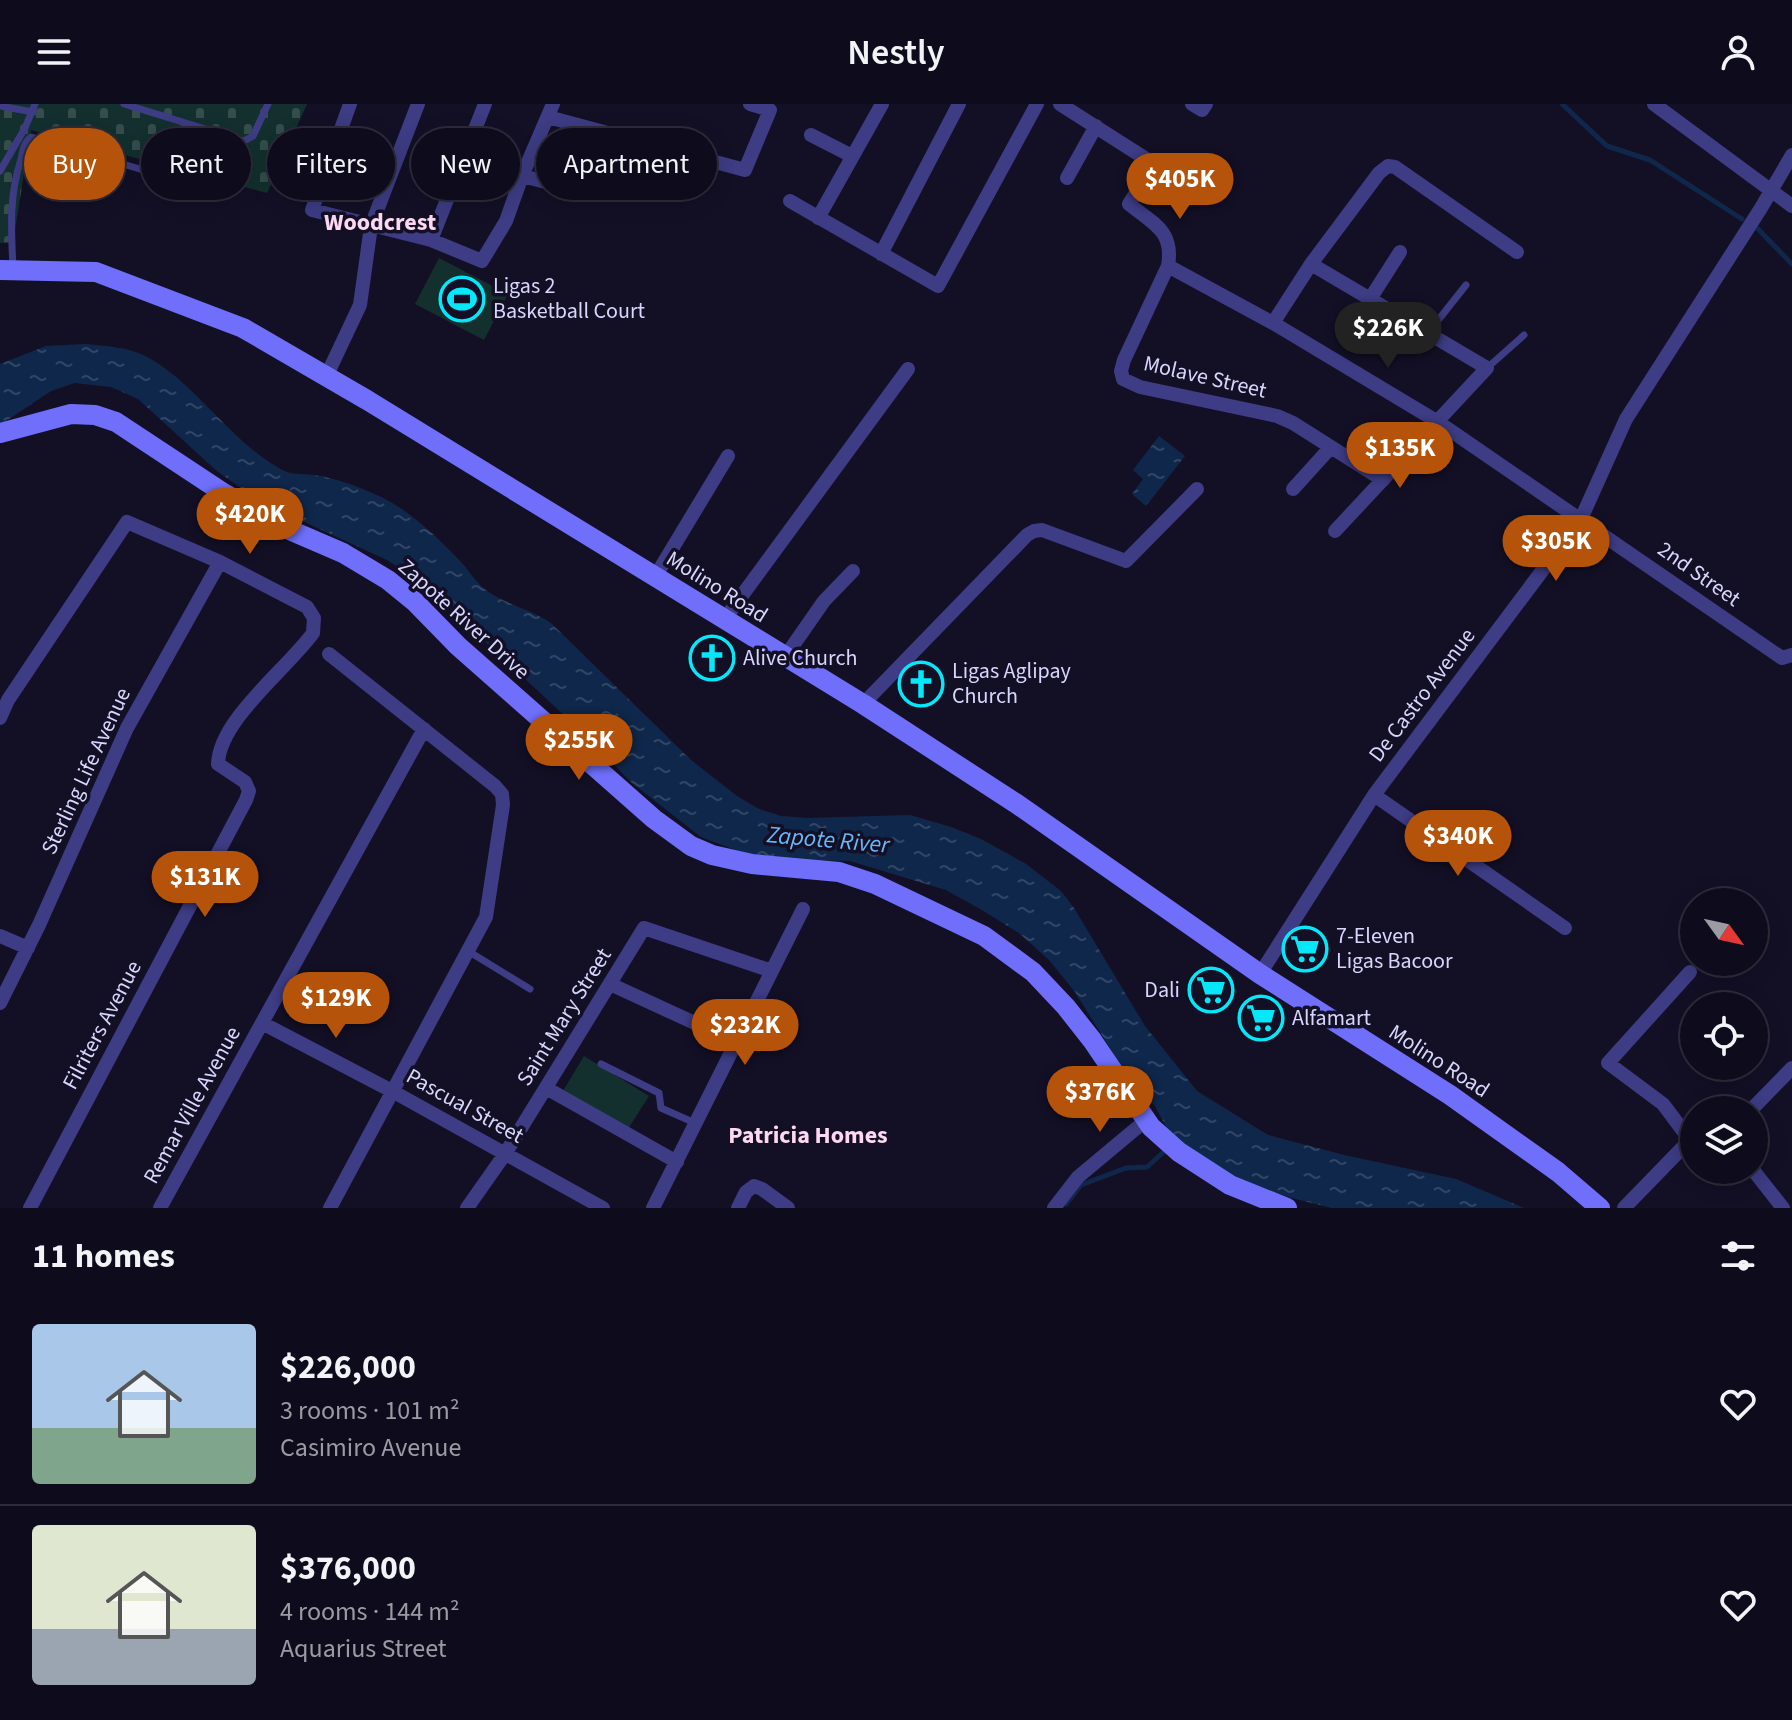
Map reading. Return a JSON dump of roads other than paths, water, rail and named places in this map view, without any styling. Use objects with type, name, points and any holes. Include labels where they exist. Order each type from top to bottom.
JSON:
[{"type":"main road","name":"Molino Road","points":[[6,269],[96,272],[243,328],[863,704],[1017,804],[1260,974],[1450,1095],[1558,1172],[1600,1208]]},
{"type":"main road","name":"Zapote River Drive","points":[[0,433],[71,414],[95,415],[116,422],[278,525],[343,553],[388,580],[654,819],[691,846],[712,855],[752,864],[849,875],[984,936],[1033,972],[1066,1007],[1148,1124],[1179,1152],[1230,1185],[1287,1208]]},
{"type":"street","points":[[350,104],[312,210],[431,240],[482,261],[506,221],[550,111],[745,170],[770,110],[750,104]]},
{"type":"street","points":[[326,377],[360,305],[371,226],[418,104]]},
{"type":"street","points":[[431,240],[485,104]]},
{"type":"street","points":[[818,218],[882,104]]},
{"type":"street","points":[[881,254],[959,104]]},
{"type":"street","points":[[790,201],[938,286],[1037,104]]},
{"type":"street","points":[[1060,104],[1154,164],[1129,204],[1165,233],[1169,243],[1168,266],[1273,323],[1438,422],[1581,519]]},
{"type":"street","points":[[1192,104],[1202,110],[1206,104]]},
{"type":"street","points":[[1654,104],[1792,206]]},
{"type":"street","points":[[1067,178],[1096,126]]},
{"type":"street","points":[[811,135],[852,156]]},
{"type":"street","name":"De Castro Avenue","points":[[1260,974],[1374,795],[1581,519],[1626,419],[1792,155]]},
{"type":"street","points":[[1273,323],[1311,264],[1379,173],[1388,166],[1395,167],[1517,252]]},
{"type":"street","points":[[522,176],[536,180]]},
{"type":"street","points":[[1370,299],[1400,252]]},
{"type":"street","points":[[1311,264],[1487,368],[1335,531]]},
{"type":"street","name":"Molave Street","points":[[1168,266],[1124,360],[1121,371],[1123,379],[1140,387],[1277,416],[1383,480]]},
{"type":"street","points":[[724,620],[908,369]]},
{"type":"street","points":[[1293,489],[1331,447]]},
{"type":"street","points":[[655,577],[728,456]]},
{"type":"street","points":[[863,704],[1027,535],[1042,530],[1126,561],[1197,489]]},
{"type":"street","name":"2nd Street","points":[[1581,519],[1782,658],[1792,655]]},
{"type":"street","points":[[0,718],[8,700],[127,522],[220,562]]},
{"type":"street","name":"Filriters Avenue","points":[[30,1208],[246,800],[249,791],[245,782],[218,764],[218,748],[231,725],[313,633],[314,618],[307,607],[220,562]]},
{"type":"street","name":"Sterling Life Avenue","points":[[0,1003],[127,728],[220,562]]},
{"type":"street","points":[[785,657],[824,601],[853,571]]},
{"type":"street","points":[[329,654],[495,786],[502,794],[503,805],[486,917],[330,1208]]},
{"type":"street","name":"Remar Ville Avenue","points":[[160,1208],[424,729]]},
{"type":"street","points":[[1374,795],[1565,928]]},
{"type":"street","points":[[653,1208],[803,909]]},
{"type":"street","name":"Saint Mary Street","points":[[467,1208],[505,1154],[644,928],[772,971]]},
{"type":"street","points":[[0,936],[28,948]]},
{"type":"street","points":[[1680,1125],[1663,1104],[1608,1063],[1686,976]]},
{"type":"street","points":[[610,984],[736,1042]]},
{"type":"street","name":"Pascual Street","points":[[262,1023],[603,1208]]},
{"type":"street","points":[[1765,1096],[1792,1068]]},
{"type":"street","points":[[546,1088],[677,1162]]},
{"type":"street","points":[[1054,1208],[1078,1177],[1148,1124]]},
{"type":"street","points":[[1624,1208],[1680,1152]]},
{"type":"street","points":[[1765,1184],[1785,1208],[1792,1202]]},
{"type":"street","points":[[738,1208],[746,1192],[754,1186],[788,1208]]},
{"type":"lane","points":[[124,104],[244,141],[253,136],[268,104]]},
{"type":"lane","points":[[0,106],[34,108],[1,167]]},
{"type":"lane","points":[[6,269],[14,180],[26,142],[31,137],[141,169]]},
{"type":"lane","points":[[1428,333],[1466,285]]},
{"type":"lane","points":[[1487,368],[1524,335]]},
{"type":"lane","points":[[468,951],[530,989]]},
{"type":"lane","points":[[601,1064],[659,1093],[661,1108],[695,1123]]},
{"type":"water","name":"Zapote River","points":[[85,344],[126,349],[149,358],[181,382],[257,453],[280,469],[346,483],[401,508],[443,544],[486,590],[551,623],[691,760],[759,809],[781,816],[807,818],[910,815],[981,839],[1026,864],[1061,891],[1074,908],[1145,1026],[1197,1091],[1268,1135],[1456,1179],[1524,1208],[1332,1208],[1288,1197],[1235,1178],[1174,1142],[1155,1106],[1129,1079],[1075,992],[1049,960],[1019,933],[982,910],[946,890],[850,861],[749,855],[701,837],[632,783],[579,729],[421,582],[387,560],[259,501],[217,471],[138,399],[111,387],[75,383],[51,391],[0,425],[0,364],[46,346]]},
{"type":"water","points":[[1159,436],[1185,456],[1146,506],[1132,494],[1143,479],[1133,470]]},
{"type":"waterway","points":[[1562,104],[1607,146],[1650,160],[1742,219]]},
{"type":"waterway","points":[[1758,229],[1792,264]]},
{"type":"waterway","points":[[1066,1204],[1081,1185],[1126,1168],[1147,1167],[1168,1148]]},
{"type":"place","name":"Ligas 2 Basketball Court","points":[[462,299]]},
{"type":"place","name":"Alive Church","points":[[712,658]]},
{"type":"place","name":"Ligas Aglipay Church","points":[[921,684]]},
{"type":"place","name":"7-Eleven Ligas Bacoor","points":[[1305,949]]},
{"type":"place","name":"Dali","points":[[1211,990]]},
{"type":"place","name":"Alfamart","points":[[1261,1018]]},
{"type":"district","name":"Woodcrest","points":[[380,222]]},
{"type":"district","name":"Patricia Homes","points":[[808,1135]]}]
